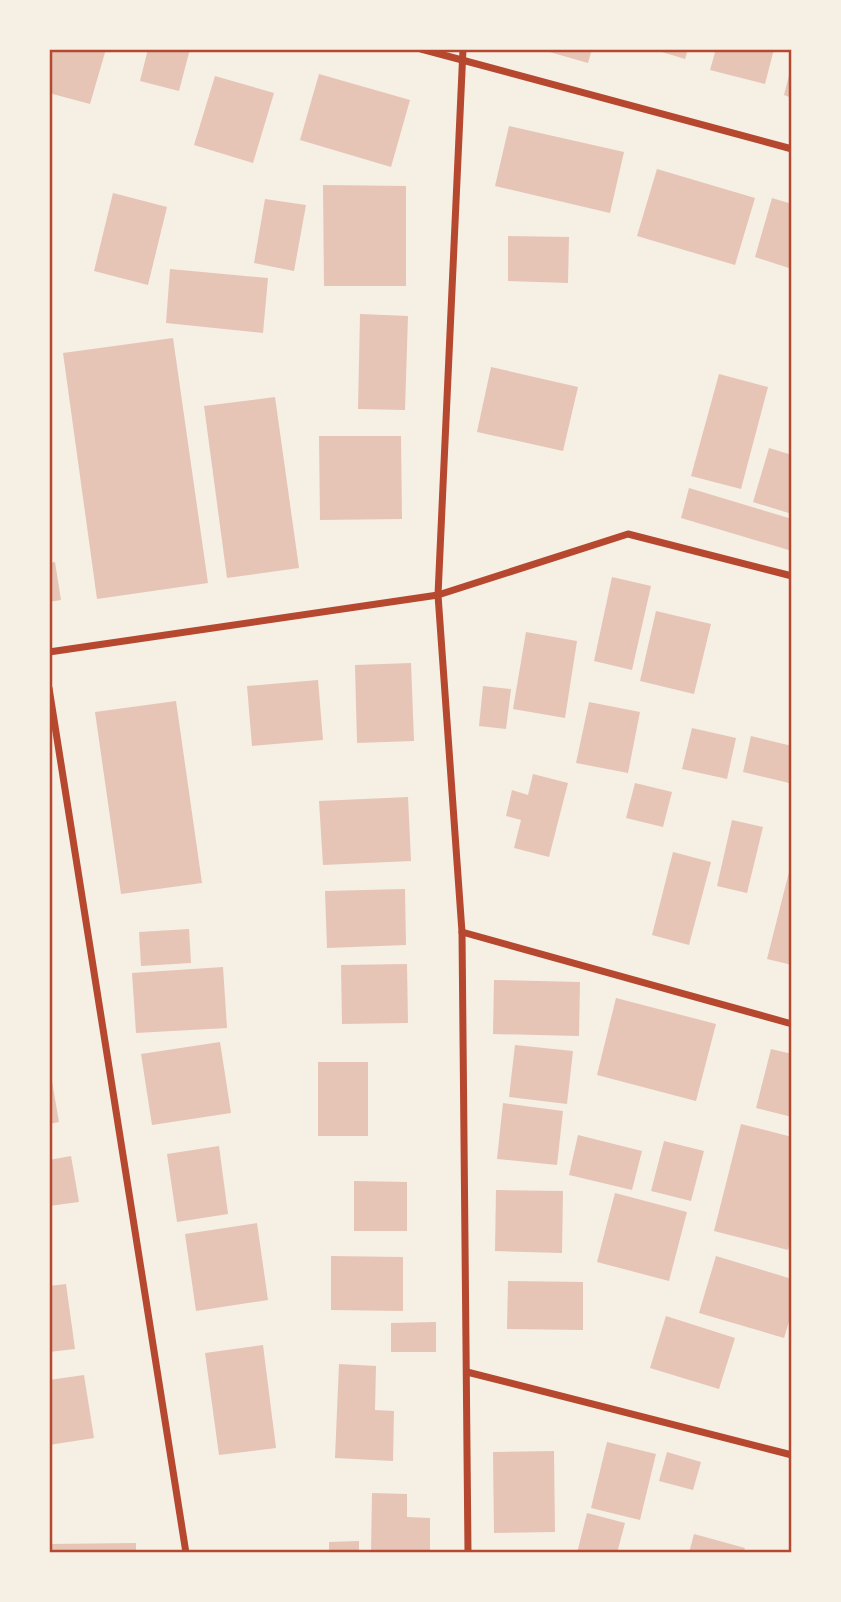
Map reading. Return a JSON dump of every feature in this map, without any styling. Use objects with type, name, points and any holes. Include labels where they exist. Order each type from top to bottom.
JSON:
[{"type":"street","points":[[421,49],[792,149]]},
{"type":"street","points":[[463,49],[438,595],[462,932],[468,1553]]},
{"type":"street","points":[[49,652],[438,595],[628,534],[792,576]]},
{"type":"street","points":[[49,688],[186,1553]]},
{"type":"street","points":[[462,932],[792,1024]]},
{"type":"street","points":[[467,1372],[792,1455]]},
{"type":"building","points":[[49,49],[106,49],[90,104],[49,93]]},
{"type":"building","points":[[148,49],[190,49],[179,91],[140,81]]},
{"type":"building","points":[[539,49],[592,49],[588,63]]},
{"type":"building","points":[[652,49],[688,49],[685,59]]},
{"type":"building","points":[[716,49],[774,49],[765,84],[710,70]]},
{"type":"building","points":[[792,67],[792,98],[784,95]]},
{"type":"building","points":[[319,74],[410,100],[391,167],[300,140]]},
{"type":"building","points":[[215,76],[274,93],[253,163],[194,145]]},
{"type":"building","points":[[509,126],[624,152],[610,213],[495,186]]},
{"type":"building","points":[[657,169],[755,198],[735,265],[637,236]]},
{"type":"building","points":[[323,185],[406,186],[406,286],[324,286]]},
{"type":"building","points":[[113,193],[167,207],[148,285],[94,271]]},
{"type":"building","points":[[772,198],[792,204],[792,269],[755,257]]},
{"type":"building","points":[[265,199],[306,205],[294,271],[254,263]]},
{"type":"building","points":[[508,236],[569,237],[568,283],[508,281]]},
{"type":"building","points":[[170,269],[268,278],[263,333],[166,323]]},
{"type":"building","points":[[360,314],[408,316],[405,410],[358,409]]},
{"type":"building","points":[[173,338],[208,583],[97,599],[63,353]]},
{"type":"building","points":[[491,367],[578,387],[563,451],[477,432]]},
{"type":"building","points":[[719,374],[768,387],[741,489],[691,476]]},
{"type":"building","points":[[275,397],[299,568],[227,578],[204,406]]},
{"type":"building","points":[[319,436],[401,436],[402,519],[320,520]]},
{"type":"building","points":[[769,448],[792,455],[792,514],[753,502]]},
{"type":"building","points":[[689,488],[792,519],[792,551],[681,518]]},
{"type":"building","points":[[55,562],[61,600],[49,602],[49,563]]},
{"type":"building","points":[[612,577],[651,586],[632,670],[594,661]]},
{"type":"building","points":[[656,611],[711,624],[694,694],[640,681]]},
{"type":"building","points":[[526,632],[577,641],[565,718],[513,709]]},
{"type":"building","points":[[411,663],[414,741],[357,743],[355,665]]},
{"type":"building","points":[[318,680],[323,740],[252,746],[247,686]]},
{"type":"building","points":[[483,686],[511,689],[506,729],[479,726]]},
{"type":"building","points":[[176,701],[202,883],[121,894],[95,712]]},
{"type":"building","points":[[589,702],[640,712],[628,773],[576,763]]},
{"type":"building","points":[[692,728],[736,738],[727,779],[682,769]]},
{"type":"building","points":[[751,736],[792,746],[789,783],[743,772]]},
{"type":"building","points":[[533,774],[568,783],[549,857],[514,848],[521,820],[506,816],[512,790],[528,795]]},
{"type":"building","points":[[635,783],[672,792],[663,827],[626,818]]},
{"type":"building","points":[[408,797],[411,861],[323,865],[319,801]]},
{"type":"building","points":[[732,820],[763,827],[747,893],[717,886]]},
{"type":"building","points":[[673,852],[711,862],[689,945],[652,935]]},
{"type":"building","points":[[789,872],[792,872],[792,965],[767,959]]},
{"type":"building","points":[[405,889],[406,945],[327,948],[325,891]]},
{"type":"building","points":[[189,929],[191,963],[141,966],[139,932]]},
{"type":"building","points":[[407,964],[408,1023],[342,1024],[341,965]]},
{"type":"building","points":[[223,967],[227,1028],[136,1033],[132,973]]},
{"type":"building","points":[[494,980],[580,982],[579,1036],[493,1034]]},
{"type":"building","points":[[616,998],[716,1024],[696,1101],[597,1075]]},
{"type":"building","points":[[220,1042],[231,1113],[152,1125],[141,1054]]},
{"type":"building","points":[[515,1045],[573,1051],[567,1104],[509,1097]]},
{"type":"building","points":[[771,1049],[792,1054],[792,1117],[756,1108]]},
{"type":"building","points":[[318,1062],[368,1062],[368,1136],[318,1136]]},
{"type":"building","points":[[49,1064],[59,1122],[49,1124]]},
{"type":"building","points":[[503,1103],[563,1111],[557,1165],[497,1159]]},
{"type":"building","points":[[741,1124],[792,1137],[792,1235],[788,1250],[714,1231]]},
{"type":"building","points":[[578,1135],[642,1151],[632,1190],[569,1175]]},
{"type":"building","points":[[664,1141],[704,1151],[691,1201],[651,1191]]},
{"type":"building","points":[[219,1146],[228,1214],[177,1222],[167,1154]]},
{"type":"building","points":[[71,1156],[79,1202],[49,1206],[49,1160]]},
{"type":"building","points":[[354,1181],[407,1182],[407,1231],[354,1231]]},
{"type":"building","points":[[496,1190],[563,1191],[562,1253],[495,1251]]},
{"type":"building","points":[[615,1193],[687,1212],[669,1281],[597,1262]]},
{"type":"building","points":[[257,1223],[268,1300],[196,1311],[185,1234]]},
{"type":"building","points":[[331,1256],[403,1257],[403,1311],[331,1310]]},
{"type":"building","points":[[716,1256],[792,1279],[792,1312],[784,1338],[699,1313]]},
{"type":"building","points":[[508,1281],[583,1282],[583,1330],[507,1329]]},
{"type":"building","points":[[66,1284],[75,1349],[49,1352],[49,1286]]},
{"type":"building","points":[[666,1316],[735,1338],[719,1389],[650,1368]]},
{"type":"building","points":[[436,1322],[436,1352],[391,1352],[391,1323]]},
{"type":"building","points":[[263,1345],[276,1448],[219,1455],[205,1353]]},
{"type":"building","points":[[339,1364],[376,1366],[375,1410],[394,1411],[393,1461],[335,1458]]},
{"type":"building","points":[[84,1375],[94,1438],[49,1445],[49,1380]]},
{"type":"building","points":[[607,1442],[656,1454],[640,1520],[591,1508]]},
{"type":"building","points":[[554,1451],[555,1532],[494,1533],[493,1452]]},
{"type":"building","points":[[667,1452],[701,1462],[693,1490],[659,1481]]},
{"type":"building","points":[[372,1493],[407,1494],[407,1517],[430,1518],[430,1553],[371,1553]]},
{"type":"building","points":[[587,1513],[625,1523],[617,1553],[577,1553]]},
{"type":"building","points":[[694,1534],[745,1548],[743,1553],[689,1553]]},
{"type":"building","points":[[359,1541],[359,1553],[329,1553],[329,1542]]},
{"type":"building","points":[[136,1543],[136,1553],[49,1553],[49,1544]]}]
